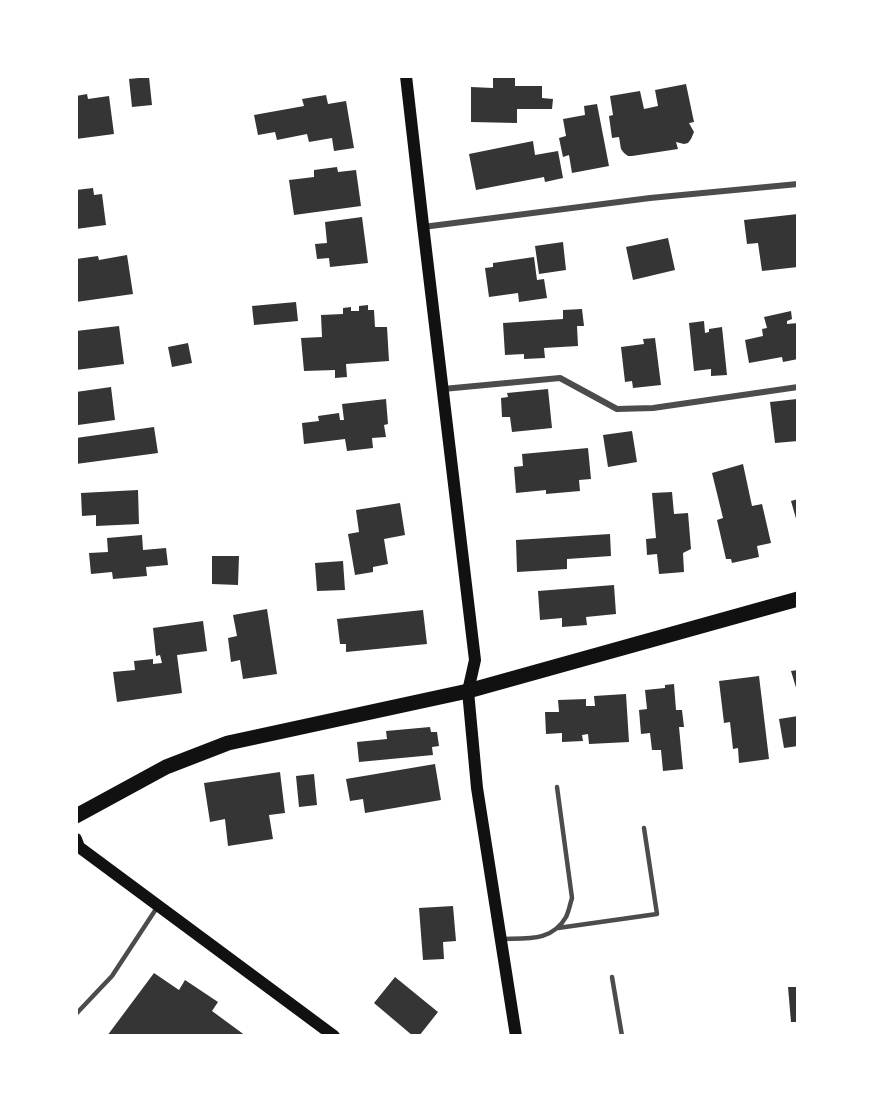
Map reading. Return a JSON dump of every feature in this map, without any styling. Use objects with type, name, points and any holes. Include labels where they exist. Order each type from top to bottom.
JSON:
[{"type":"main road","points":[[406,76],[475,660],[468,691],[477,788],[516,1035]]},
{"type":"main road","points":[[76,816],[166,767],[228,743],[468,691],[798,599]]},
{"type":"main road","points":[[76,839],[79,847],[334,1035]]},
{"type":"street","points":[[423,227],[650,198],[798,184]]},
{"type":"street","points":[[443,389],[560,378],[617,409],[653,408],[798,387]]},
{"type":"lane","points":[[557,787],[572,898],[567,916],[558,928]]},
{"type":"lane","points":[[501,939],[542,937],[558,928],[657,914],[644,828]]},
{"type":"lane","points":[[76,1014],[112,976],[158,906]]},
{"type":"lane","points":[[612,977],[622,1035]]},
{"type":"building","points":[[149,77],[152,105],[132,107],[129,79]]},
{"type":"building","points":[[493,78],[515,78],[515,86],[542,86],[542,98],[553,99],[552,109],[517,109],[517,123],[471,122],[471,87],[493,88]]},
{"type":"building","points":[[686,84],[694,122],[689,123],[694,132],[688,143],[676,142],[678,149],[632,156],[624,153],[619,137],[612,138],[609,116],[613,115],[610,96],[640,91],[644,109],[658,106],[655,90]]},
{"type":"building","points":[[87,94],[88,99],[109,96],[114,134],[76,139],[76,96]]},
{"type":"building","points":[[326,95],[328,104],[346,101],[354,148],[334,151],[332,138],[309,142],[307,134],[277,140],[275,132],[258,135],[254,115],[304,106],[302,99]]},
{"type":"building","points":[[597,104],[609,166],[572,173],[569,155],[563,157],[559,138],[566,136],[563,119],[585,115],[584,106]]},
{"type":"building","points":[[533,141],[535,155],[558,151],[563,178],[545,182],[544,177],[476,190],[469,154]]},
{"type":"building","points":[[337,167],[338,172],[356,170],[361,206],[294,215],[289,180],[314,177],[314,170]]},
{"type":"building","points":[[93,188],[94,195],[102,194],[106,225],[76,229],[76,190]]},
{"type":"building","points":[[798,214],[798,267],[762,271],[758,243],[747,244],[744,220]]},
{"type":"building","points":[[362,217],[368,263],[330,267],[329,258],[317,259],[315,244],[327,243],[325,222]]},
{"type":"building","points":[[668,238],[675,270],[633,280],[626,247]]},
{"type":"building","points":[[563,242],[566,270],[539,274],[535,246]]},
{"type":"building","points":[[127,255],[133,294],[76,302],[76,259],[98,256],[99,260]]},
{"type":"building","points":[[534,257],[537,280],[544,279],[547,298],[519,302],[518,293],[489,297],[485,268],[493,267],[493,263]]},
{"type":"building","points":[[296,302],[298,321],[254,325],[252,306]]},
{"type":"building","points":[[368,305],[368,310],[374,310],[375,327],[387,327],[389,361],[346,364],[347,377],[335,378],[335,370],[304,371],[301,338],[322,337],[321,315],[343,314],[343,308],[351,307],[351,311],[359,311],[359,306]]},
{"type":"building","points":[[582,309],[584,326],[577,326],[578,346],[544,348],[545,358],[524,359],[524,354],[505,355],[503,323],[563,319],[563,310]]},
{"type":"building","points":[[791,311],[792,319],[787,321],[787,324],[798,323],[798,359],[783,362],[782,357],[749,363],[745,340],[763,336],[762,329],[767,328],[764,317]]},
{"type":"building","points":[[704,321],[705,333],[709,332],[709,329],[722,327],[727,375],[711,376],[711,369],[694,371],[689,323]]},
{"type":"building","points":[[119,326],[124,364],[76,370],[76,331]]},
{"type":"building","points":[[655,338],[661,385],[633,388],[632,381],[625,382],[621,347],[644,344],[643,339]]},
{"type":"building","points":[[188,343],[192,363],[172,367],[168,347]]},
{"type":"building","points":[[111,387],[115,420],[78,425],[76,392]]},
{"type":"building","points":[[548,389],[552,428],[512,432],[510,417],[502,417],[501,398],[508,397],[507,393]]},
{"type":"building","points":[[386,399],[388,424],[384,425],[386,437],[372,438],[373,448],[347,451],[345,439],[304,444],[302,423],[319,421],[318,416],[339,413],[340,420],[344,420],[342,404]]},
{"type":"building","points":[[797,399],[798,441],[775,443],[770,402]]},
{"type":"building","points":[[154,427],[158,453],[76,464],[76,438]]},
{"type":"building","points":[[632,431],[637,462],[608,467],[603,435]]},
{"type":"building","points":[[588,448],[591,479],[579,480],[580,491],[546,494],[546,490],[516,493],[514,467],[523,466],[522,454]]},
{"type":"building","points":[[743,464],[752,506],[762,504],[771,543],[757,546],[759,557],[732,563],[731,559],[726,559],[717,520],[723,518],[712,473]]},
{"type":"building","points":[[138,490],[139,524],[96,526],[96,515],[82,516],[81,493]]},
{"type":"building","points":[[672,492],[674,514],[688,513],[691,549],[683,553],[684,572],[659,574],[657,554],[647,555],[646,539],[656,538],[652,493]]},
{"type":"building","points":[[798,499],[798,522],[797,522],[791,501]]},
{"type":"building","points":[[400,503],[405,535],[384,539],[388,564],[373,567],[373,572],[355,575],[348,534],[359,532],[356,510]]},
{"type":"building","points":[[610,534],[611,556],[567,559],[567,569],[517,572],[516,540]]},
{"type":"building","points":[[142,535],[143,550],[166,548],[168,565],[146,567],[147,576],[113,579],[112,572],[91,574],[89,553],[108,552],[107,538]]},
{"type":"building","points":[[212,556],[239,556],[238,585],[212,584]]},
{"type":"building","points":[[343,561],[345,590],[317,591],[315,563]]},
{"type":"building","points":[[614,585],[616,614],[586,617],[587,625],[562,627],[562,618],[540,620],[538,591]]},
{"type":"building","points":[[267,609],[277,674],[243,679],[240,660],[231,662],[228,638],[237,636],[233,615]]},
{"type":"building","points":[[423,610],[427,644],[346,652],[346,644],[340,644],[337,619]]},
{"type":"building","points":[[203,621],[207,651],[177,655],[182,693],[117,702],[113,672],[135,670],[134,661],[153,659],[153,664],[162,663],[160,655],[156,656],[153,628]]},
{"type":"building","points":[[798,670],[798,691],[797,691],[791,671]]},
{"type":"building","points":[[759,676],[769,759],[739,763],[738,748],[733,749],[730,722],[724,723],[719,681]]},
{"type":"building","points":[[674,684],[676,710],[682,710],[684,727],[679,727],[683,769],[663,771],[661,750],[652,750],[650,733],[641,734],[639,710],[647,709],[645,690],[665,688],[665,685]]},
{"type":"building","points":[[626,694],[629,742],[589,744],[588,734],[582,735],[583,741],[562,742],[562,733],[546,734],[545,712],[559,712],[558,700],[586,699],[586,706],[595,706],[594,696]]},
{"type":"building","points":[[798,716],[798,746],[784,748],[779,719]]},
{"type":"building","points":[[430,727],[431,732],[437,732],[439,746],[432,747],[433,755],[359,762],[357,742],[387,739],[386,731]]},
{"type":"building","points":[[435,764],[441,800],[365,813],[363,799],[350,801],[346,779]]},
{"type":"building","points":[[280,772],[285,813],[269,815],[273,839],[228,846],[225,819],[210,822],[204,783]]},
{"type":"building","points":[[314,774],[317,805],[299,807],[296,776]]},
{"type":"building","points":[[453,906],[456,941],[443,942],[444,959],[423,960],[419,908]]},
{"type":"building","points":[[154,973],[179,990],[185,980],[218,1002],[212,1011],[246,1036],[107,1036]]},
{"type":"building","points":[[395,977],[438,1012],[419,1036],[413,1036],[374,1003]]},
{"type":"building","points":[[788,987],[798,987],[798,1022],[791,1022]]}]
